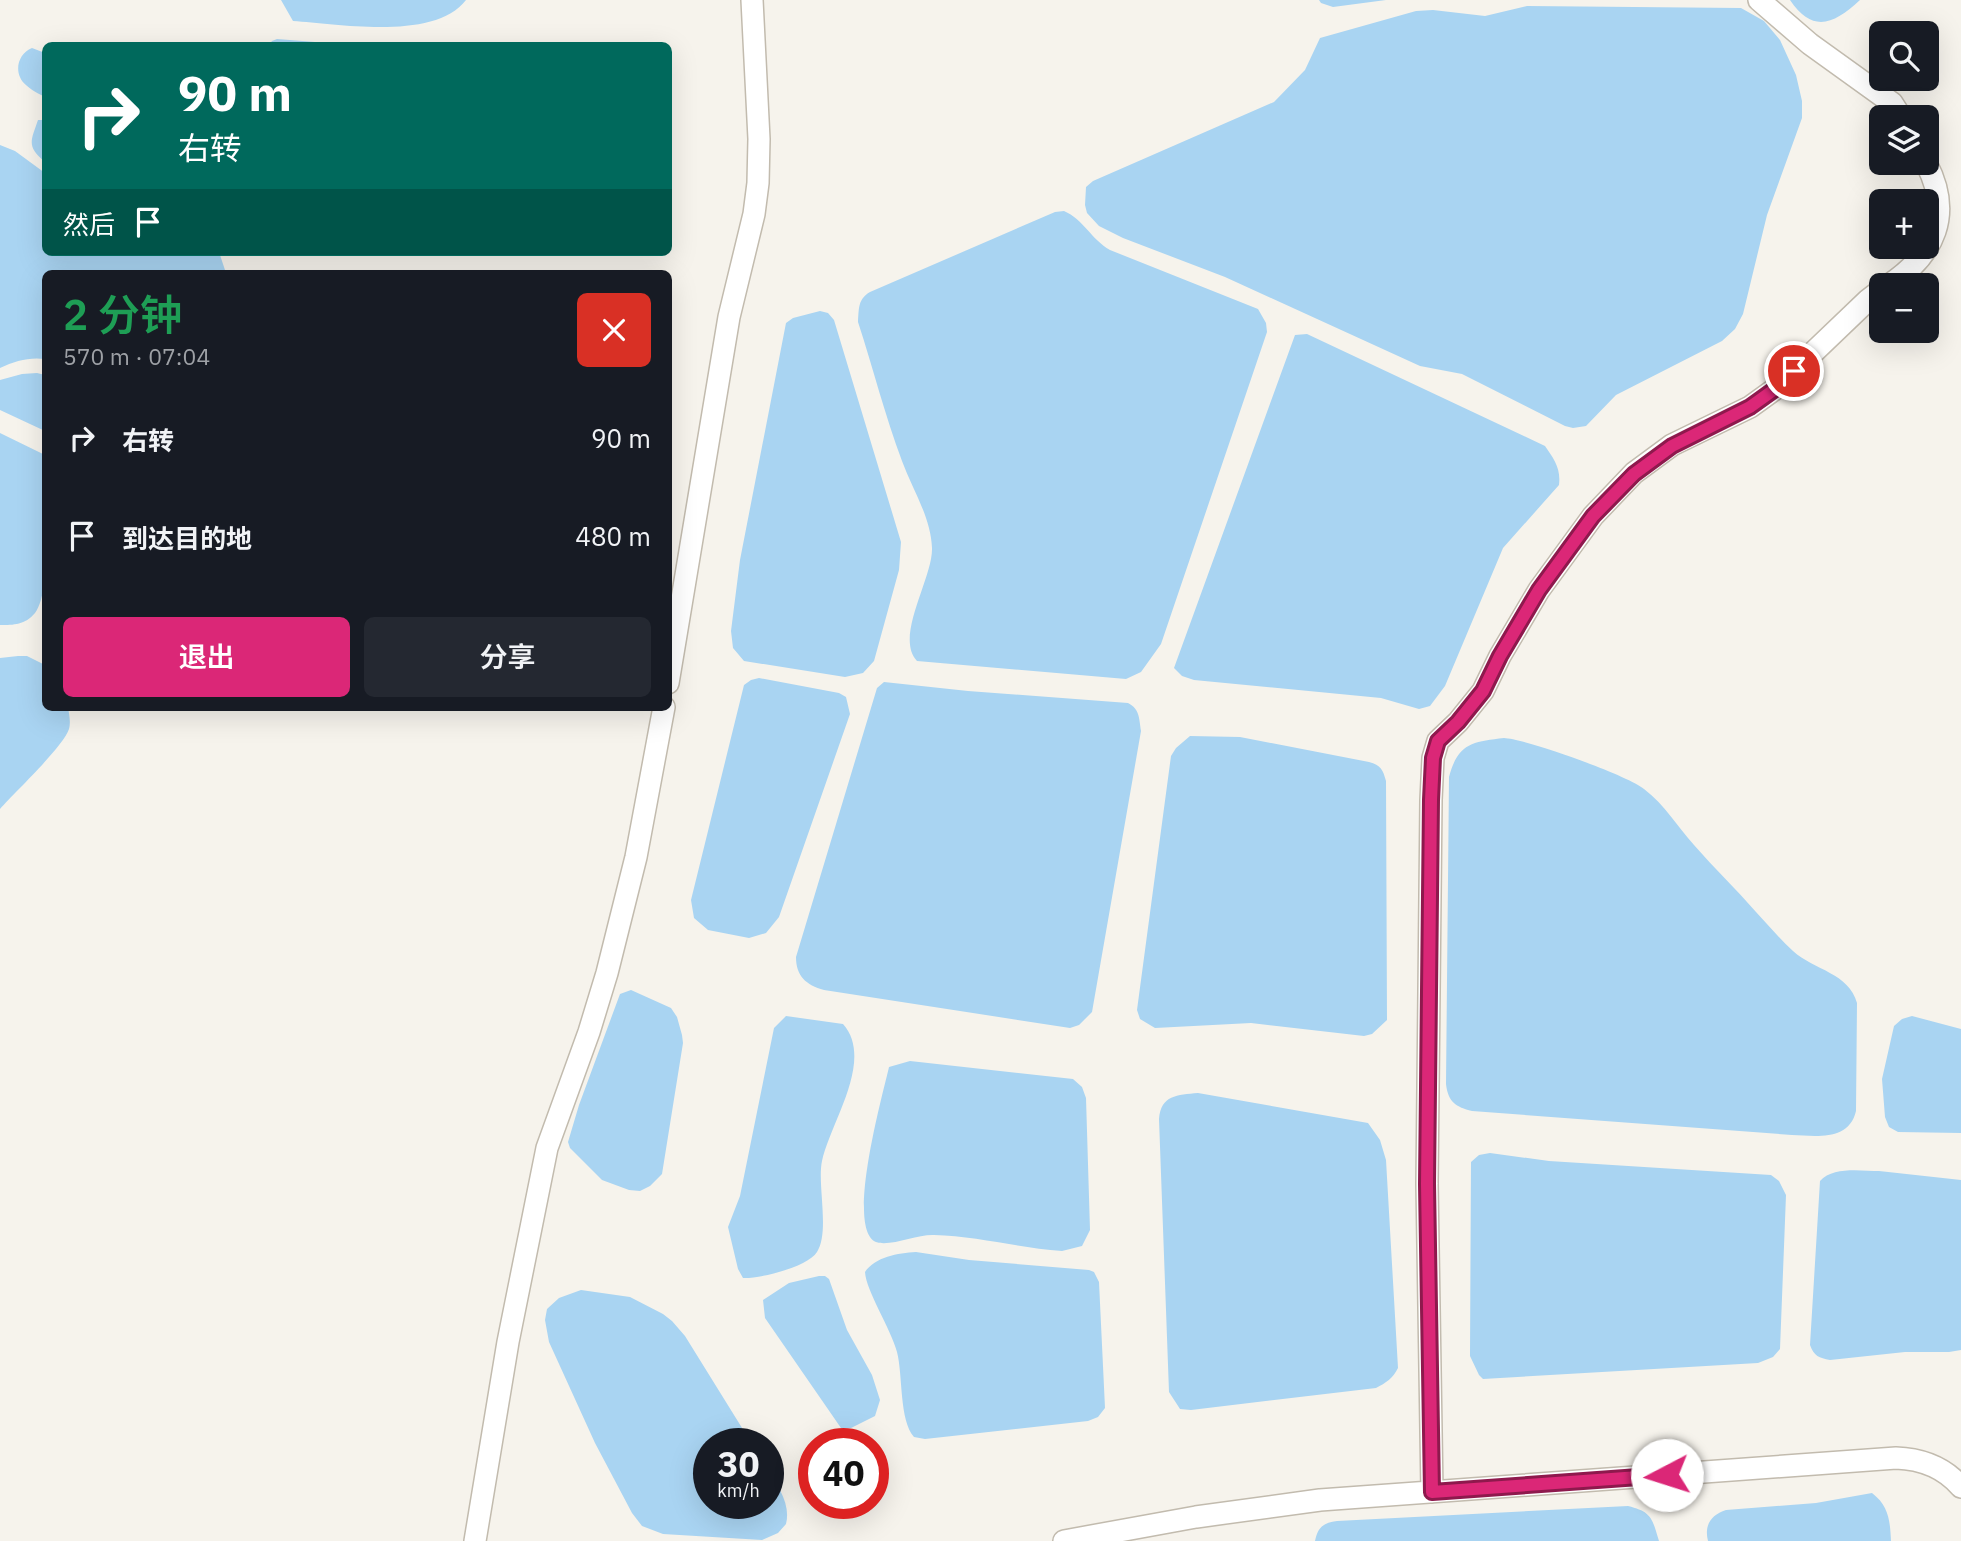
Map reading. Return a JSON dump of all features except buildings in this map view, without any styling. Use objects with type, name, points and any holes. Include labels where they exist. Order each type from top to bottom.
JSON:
[{"type":"street","points":[[672,659],[729,317],[754,214],[758,183],[759,139],[752,0]]},
{"type":"street","points":[[1759,0],[1810,44],[1893,105]]},
{"type":"street","points":[[1902,273],[1929,248],[1934,237],[1939,202],[1932,175]]},
{"type":"street","points":[[1432,1492],[1427,1184],[1431,800],[1433,758],[1438,741],[1458,722],[1483,691],[1500,656],[1539,590],[1565,552],[1613,494],[1634,474],[1672,446],[1750,407],[1775,389],[1869,299]]},
{"type":"street","points":[[474,1541],[511,1329],[547,1148],[607,973],[636,857],[663,711]]},
{"type":"street","points":[[1064,1541],[1258,1508],[1432,1492],[1896,1458],[1931,1464],[1951,1476],[1961,1487]]},
{"type":"water","points":[[281,0],[466,0],[452,13],[432,21],[385,27],[293,21]]},
{"type":"water","points":[[1319,0],[1386,0],[1333,7]]},
{"type":"water","points":[[1790,0],[1860,0],[1841,15],[1824,22],[1807,18]]},
{"type":"water","points":[[1527,6],[1741,8],[1764,21],[1780,40],[1796,75],[1802,101],[1802,118],[1767,215],[1743,314],[1735,329],[1722,341],[1616,395],[1586,426],[1565,426],[1462,374],[1420,366],[1225,277],[1123,238],[1099,226],[1087,213],[1086,187],[1093,181],[1274,102],[1305,70],[1320,38],[1416,11],[1433,10],[1485,16]]},
{"type":"water","points":[[277,39],[315,42],[271,42]]},
{"type":"water","points":[[32,48],[42,52],[42,96],[28,87],[19,75],[20,59]]},
{"type":"water","points":[[38,120],[42,120],[42,159],[33,147],[33,133]]},
{"type":"water","points":[[0,145],[15,151],[42,171],[42,256],[220,256],[225,270],[42,270],[42,359],[22,360],[0,368]]},
{"type":"water","points":[[1064,211],[1077,219],[1110,250],[1258,309],[1266,323],[1267,332],[1161,644],[1141,672],[1126,679],[917,661],[911,650],[910,637],[931,560],[931,537],[925,514],[902,461],[858,322],[860,304],[870,292],[1055,212]]},
{"type":"water","points":[[820,311],[828,313],[834,320],[901,542],[899,570],[874,661],[863,673],[845,677],[744,661],[733,648],[731,631],[740,560],[786,323],[793,318]]},
{"type":"water","points":[[1307,334],[1545,446],[1558,469],[1559,485],[1503,548],[1445,686],[1430,706],[1419,709],[1381,698],[1194,680],[1182,676],[1174,668],[1295,335]]},
{"type":"water","points":[[22,374],[42,374],[42,430],[0,410],[0,380]]},
{"type":"water","points":[[0,433],[42,454],[42,595],[31,617],[19,624],[0,625]]},
{"type":"water","points":[[27,656],[42,664],[42,711],[69,711],[70,726],[58,747],[0,809],[0,658]]},
{"type":"water","points":[[759,678],[839,693],[846,697],[850,714],[779,917],[766,933],[749,938],[708,930],[694,918],[691,900],[744,685]]},
{"type":"water","points":[[884,682],[1128,703],[1137,711],[1141,731],[1092,1012],[1079,1025],[1070,1028],[824,990],[807,982],[800,974],[796,957],[877,688]]},
{"type":"water","points":[[1190,736],[1240,737],[1379,766],[1386,781],[1387,1020],[1372,1034],[1364,1036],[1251,1023],[1155,1028],[1140,1019],[1137,1010],[1171,756]]},
{"type":"water","points":[[1504,738],[1533,744],[1576,759],[1618,775],[1644,789],[1788,946],[1847,985],[1857,1003],[1856,1111],[1847,1128],[1831,1135],[1792,1135],[1472,1111],[1454,1103],[1446,1084],[1449,777],[1457,757],[1468,746]]},
{"type":"water","points":[[631,990],[671,1008],[677,1017],[683,1043],[662,1174],[650,1186],[640,1191],[602,1180],[570,1148],[568,1142],[620,994]]},
{"type":"water","points":[[786,1016],[843,1024],[852,1039],[853,1073],[822,1161],[823,1233],[817,1252],[804,1263],[794,1267],[743,1278],[738,1269],[728,1227],[740,1196],[774,1028]]},
{"type":"water","points":[[1912,1016],[1961,1029],[1961,1133],[1898,1132],[1889,1127],[1885,1117],[1882,1079],[1894,1026],[1902,1019]]},
{"type":"water","points":[[910,1061],[1073,1079],[1082,1087],[1086,1098],[1090,1230],[1082,1246],[1062,1251],[934,1235],[889,1243],[876,1242],[867,1232],[864,1213],[874,1131],[889,1067]]},
{"type":"water","points":[[1198,1093],[1368,1123],[1380,1140],[1386,1160],[1398,1368],[1383,1384],[1376,1388],[1191,1410],[1180,1409],[1169,1392],[1159,1119],[1163,1105],[1171,1098]]},
{"type":"water","points":[[1490,1153],[1549,1161],[1771,1175],[1779,1181],[1786,1195],[1780,1349],[1773,1357],[1758,1363],[1483,1379],[1470,1356],[1471,1162],[1479,1155]]},
{"type":"water","points":[[1840,1171],[1879,1171],[1961,1180],[1961,1350],[1905,1352],[1830,1360],[1813,1352],[1810,1345],[1820,1181]]},
{"type":"water","points":[[916,1252],[1094,1272],[1099,1282],[1105,1408],[1098,1417],[1088,1421],[925,1439],[914,1437],[906,1420],[897,1352],[865,1272],[881,1259]]},
{"type":"water","points":[[819,1276],[829,1279],[847,1330],[872,1375],[880,1400],[875,1416],[851,1428],[841,1428],[765,1318],[763,1300],[789,1283]]},
{"type":"water","points":[[581,1290],[630,1297],[672,1321],[685,1336],[742,1428],[693,1428],[693,1519],[784,1519],[784,1499],[787,1509],[786,1524],[778,1533],[762,1540],[663,1534],[642,1526],[632,1513],[595,1443],[549,1342],[545,1320],[547,1309],[559,1298]]},
{"type":"water","points":[[1872,1493],[1888,1514],[1891,1541],[1708,1541],[1710,1521],[1726,1510],[1816,1503]]},
{"type":"water","points":[[1628,1506],[1650,1517],[1659,1541],[1315,1541],[1322,1526],[1337,1521]]},
{"type":"route","points":[[1667,1475],[1432,1492],[1427,1184],[1433,758],[1438,741],[1458,722],[1483,691],[1500,656],[1539,590],[1565,552],[1613,494],[1634,474],[1672,446],[1750,407],[1794,371]]}]
